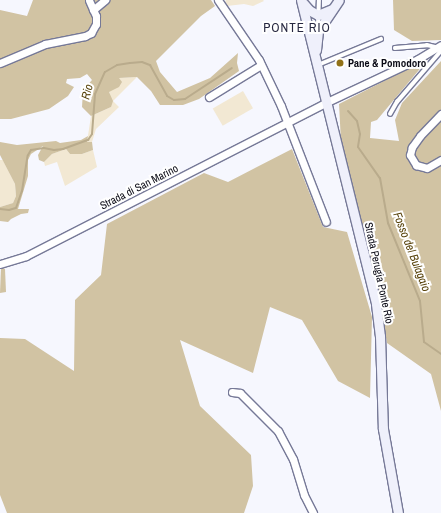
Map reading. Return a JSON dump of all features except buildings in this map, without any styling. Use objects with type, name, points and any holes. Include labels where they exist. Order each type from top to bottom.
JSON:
[{"type":"main road","name":"Strada Perugia Ponte Rio","points":[[301,0],[308,10],[318,15]]},
{"type":"main road","name":"Strada Perugia Ponte Rio","points":[[301,0],[376,304],[380,336],[383,429],[398,513]]},
{"type":"main road","points":[[318,15],[338,3]]},
{"type":"main road","points":[[318,31],[338,3]]},
{"type":"main road","name":"Strada Perugia Ponte Rio","points":[[317,66],[316,43],[318,31]]},
{"type":"street","points":[[0,63],[44,44],[84,36],[91,33],[96,24],[96,16],[90,0]]},
{"type":"street","points":[[93,10],[105,0]]},
{"type":"street","points":[[218,0],[254,51],[281,106],[326,222]]},
{"type":"street","name":"Strada di San Marino","points":[[0,264],[26,256],[327,102],[440,48]]},
{"type":"street","points":[[209,97],[261,65]]},
{"type":"street","points":[[441,114],[420,136],[412,147],[410,156],[416,165],[427,168],[441,160]]},
{"type":"street","points":[[232,392],[240,394],[278,431],[293,459],[304,495],[313,513]]},
{"type":"lane","points":[[318,31],[319,0]]},
{"type":"lane","points":[[317,66],[381,39]]},
{"type":"lane","points":[[390,114],[397,102],[440,48],[427,45],[395,48]]},
{"type":"shaded area","points":[[33,0],[211,0],[215,6],[201,16],[156,61],[160,72],[177,92],[210,78],[238,53],[237,63],[239,71],[199,99],[183,105],[160,105],[151,91],[137,77],[119,78],[122,82],[119,87],[109,92],[113,101],[111,107],[91,116],[82,107],[83,90],[92,80],[87,74],[80,78],[67,79],[66,83],[74,87],[68,96],[49,109],[11,119],[0,119],[0,10],[27,16]]},
{"type":"shaded area","points":[[226,0],[264,1],[253,6],[244,4],[227,6],[225,2]]},
{"type":"shaded area","points":[[393,0],[441,0],[441,40],[412,41],[394,30]]},
{"type":"shaded area","points":[[429,58],[377,120],[371,122],[370,138],[399,141],[395,120],[402,103],[441,61],[441,411],[431,374],[387,343],[377,287],[341,142],[339,104]]},
{"type":"shaded area","points":[[137,77],[113,101],[119,107],[96,129],[92,142],[87,142],[91,116],[111,107],[109,91],[118,78]]},
{"type":"shaded area","points":[[243,91],[253,108],[223,126],[213,109]]},
{"type":"shaded area","points":[[88,136],[87,142],[92,142],[93,150],[82,154],[70,154],[66,149],[52,154],[44,162],[39,160],[38,155],[43,146],[31,154],[28,160],[28,176],[18,209],[29,209],[28,213],[21,214],[8,222],[0,221],[0,207],[13,203],[16,196],[15,184],[0,155],[0,142],[17,145],[56,141],[60,143],[81,140]]},
{"type":"shaded area","points":[[66,149],[70,154],[82,154],[93,150],[97,167],[65,186],[57,162],[45,166],[44,162],[52,154]]},
{"type":"shaded area","points":[[292,149],[323,227],[347,232],[372,317],[370,398],[338,381],[302,320],[270,307],[253,373],[180,340],[200,406],[251,455],[253,486],[244,513],[7,513],[0,495],[0,338],[25,339],[74,371],[75,300],[101,275],[107,224],[204,173],[228,182]]},
{"type":"shaded area","points":[[0,160],[3,160],[15,184],[16,196],[13,203],[0,207]]},
{"type":"shaded area","points":[[1,267],[5,269],[6,292],[0,293]]},
{"type":"waterway","name":"Rio","points":[[0,209],[9,210],[16,208],[22,191],[28,155],[31,150],[44,148],[54,150],[63,149],[88,140],[92,134],[95,94],[105,72],[117,65],[142,62],[150,65],[167,96],[174,100],[185,99],[232,68]]},
{"type":"waterway","name":"Fosso del Bulagaio","points":[[348,111],[357,121],[360,134],[358,147],[380,178],[388,223],[420,301],[424,342],[441,354]]},
{"type":"place","name":"Pane & Pomodoro","points":[[340,63]]},
{"type":"district","name":"PONTE RIO","points":[[297,28]]}]
